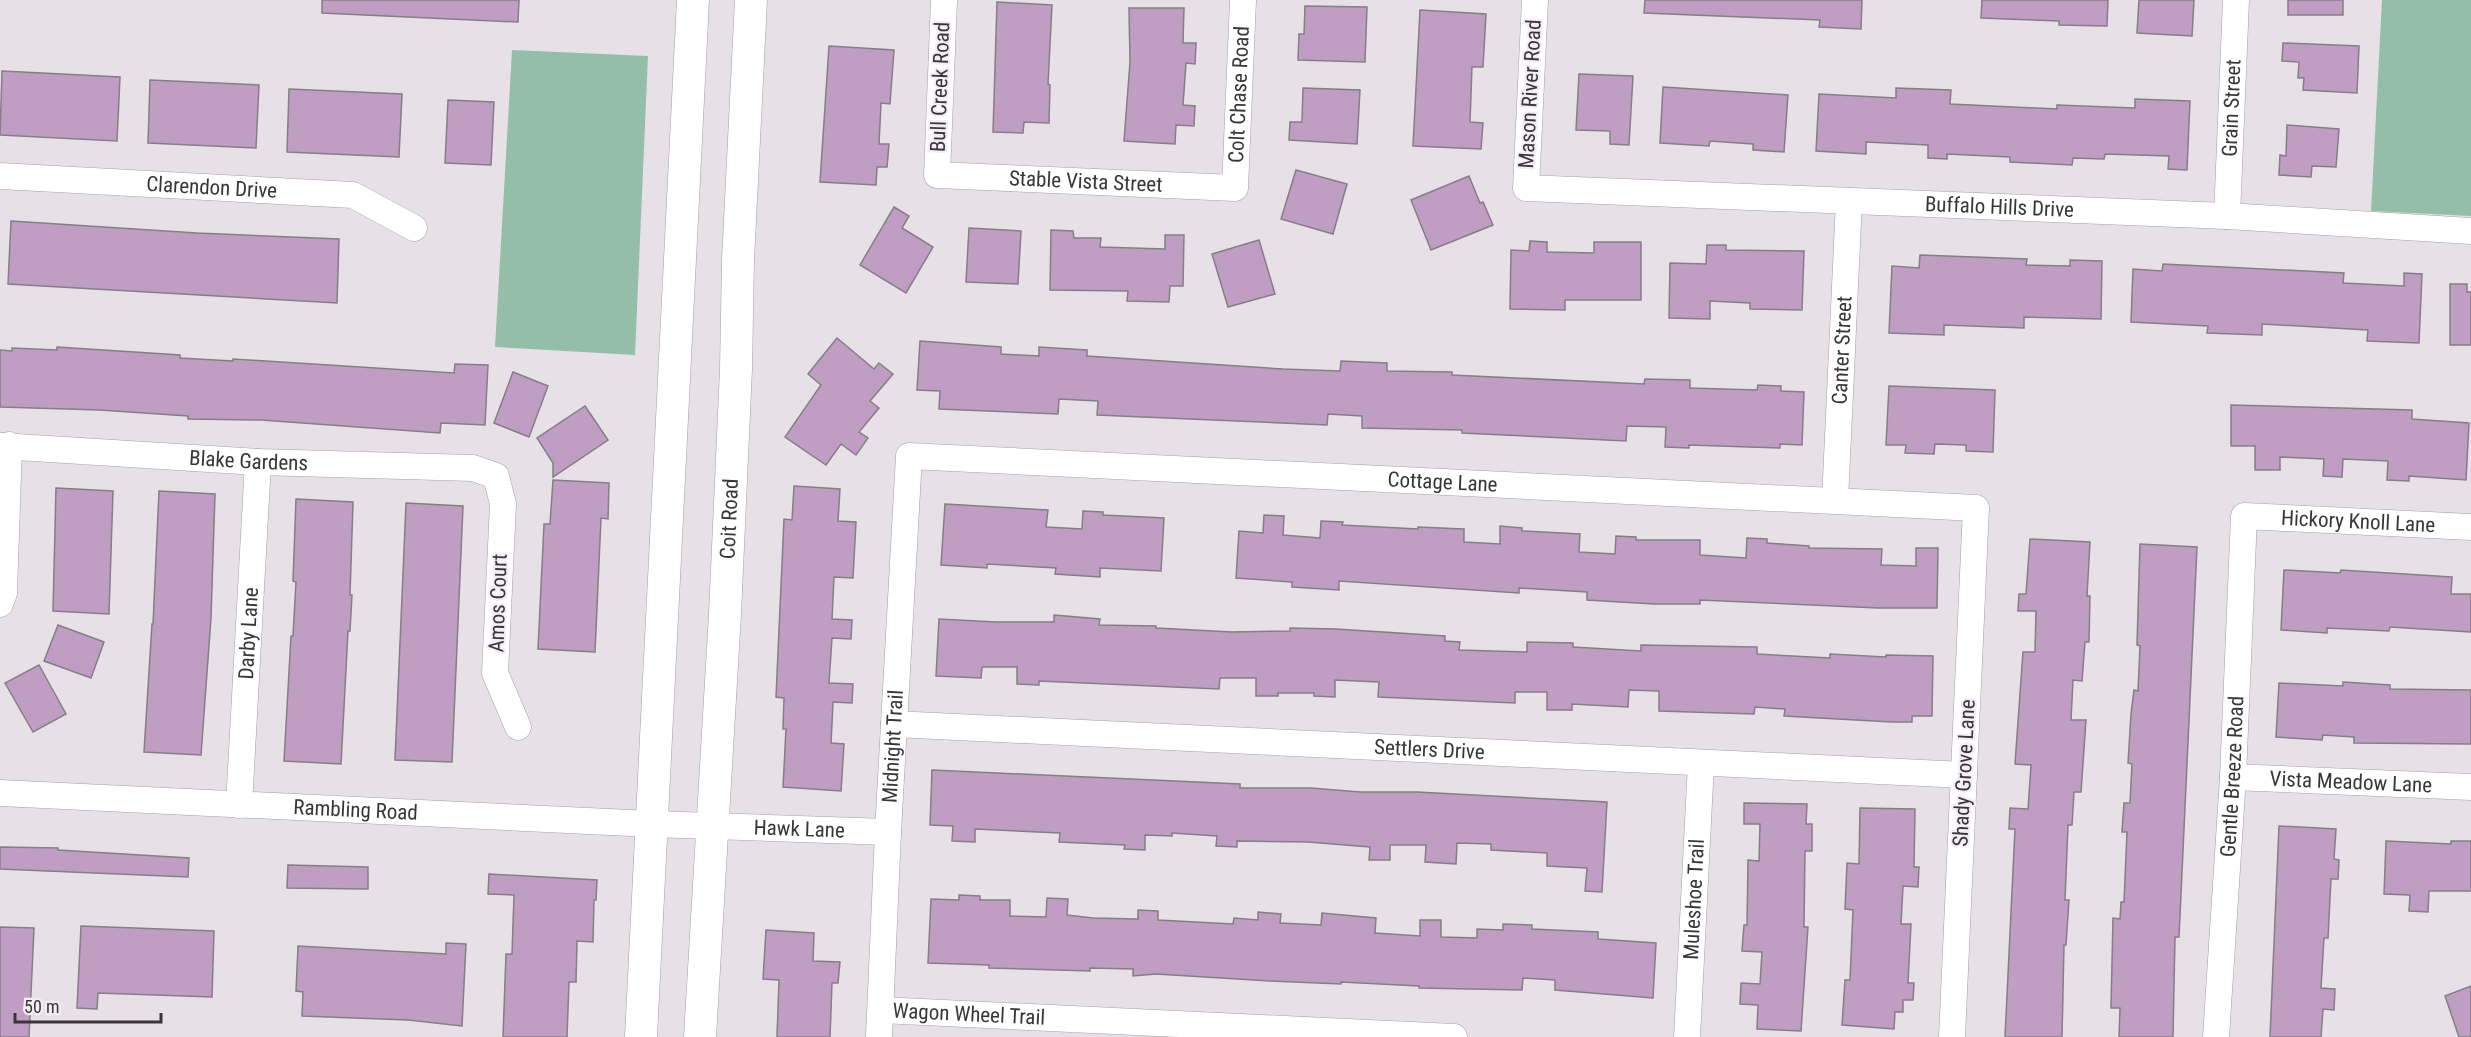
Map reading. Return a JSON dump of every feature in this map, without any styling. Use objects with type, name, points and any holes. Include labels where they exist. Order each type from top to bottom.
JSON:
[{"type":"main road","points":[[641,1037],[693,0]]},
{"type":"main road","name":"Coit Road","points":[[700,1037],[725,614],[736,369],[738,260],[751,0]]},
{"type":"street","name":"Bull Creek Road","points":[[937,175],[944,0]]},
{"type":"street","name":"Colt Chase Road","points":[[1235,188],[1243,0]]},
{"type":"street","name":"Mason River Road","points":[[1526,188],[1535,0]]},
{"type":"street","name":"Grain Street","points":[[2227,216],[2236,0]]},
{"type":"street","name":"Stable Vista Street","points":[[937,175],[1235,188]]},
{"type":"street","name":"Clarendon Drive","points":[[0,177],[353,195],[414,228]]},
{"type":"street","name":"Buffalo Hills Drive","points":[[1526,188],[2227,216],[2471,231]]},
{"type":"street","name":"Canter Street","points":[[1835,500],[1849,201]]},
{"type":"street","name":"Blake Gardens","points":[[5,446],[258,462],[472,468],[496,476]]},
{"type":"street","points":[[0,604],[4,593],[5,446]]},
{"type":"street","name":"Cottage Lane","points":[[909,456],[1976,508]]},
{"type":"street","name":"Midnight Trail","points":[[879,1037],[909,456]]},
{"type":"street","name":"Darby Lane","points":[[239,805],[258,462]]},
{"type":"street","name":"Amos Court","points":[[496,476],[503,504],[495,673],[518,727]]},
{"type":"street","name":"Shady Grove Lane","points":[[1952,1037],[1976,508]]},
{"type":"street","name":"Hickory Knoll Lane","points":[[2244,516],[2471,527]]},
{"type":"street","name":"Gentle Breeze Road","points":[[2216,1037],[2232,777],[2244,516]]},
{"type":"street","name":"Settlers Drive","points":[[894,724],[1964,775]]},
{"type":"street","name":"Muleshoe Trail","points":[[1687,1037],[1701,763]]},
{"type":"street","name":"Vista Meadow Lane","points":[[2232,777],[2471,787]]},
{"type":"street","name":"Rambling Road","points":[[0,793],[711,825]]},
{"type":"street","name":"Hawk Lane","points":[[711,825],[888,832]]},
{"type":"street","name":"Wagon Wheel Trail","points":[[881,1010],[1454,1037]]},
{"type":"green space","points":[[2382,0],[2471,0],[2471,216],[2371,211]]},
{"type":"green space","points":[[512,50],[648,56],[635,355],[495,347]]},
{"type":"building","points":[[322,0],[519,0],[518,22],[322,13]]},
{"type":"building","points":[[1645,0],[1862,0],[1861,29],[1819,27],[1820,20],[1644,13]]},
{"type":"building","points":[[1982,0],[2108,0],[2107,26],[2059,25],[2059,21],[1981,18]]},
{"type":"building","points":[[2139,0],[2194,0],[2192,36],[2137,33]]},
{"type":"building","points":[[2288,0],[2343,0],[2343,15],[2288,15]]},
{"type":"building","points":[[997,2],[1052,5],[1048,84],[1050,85],[1049,123],[1024,122],[1023,133],[993,132]]},
{"type":"building","points":[[1305,6],[1367,7],[1365,62],[1298,60],[1299,34],[1304,34]]},
{"type":"building","points":[[1129,8],[1184,8],[1183,43],[1196,43],[1195,64],[1186,63],[1183,105],[1195,106],[1194,126],[1176,125],[1175,144],[1124,141],[1130,62]]},
{"type":"building","points":[[1420,10],[1486,14],[1483,67],[1472,67],[1470,122],[1483,123],[1481,149],[1413,146]]},
{"type":"building","points":[[2283,43],[2359,46],[2357,93],[2303,90],[2304,78],[2298,78],[2299,62],[2282,61]]},
{"type":"building","points":[[829,46],[894,50],[890,104],[881,103],[879,144],[889,144],[887,167],[877,167],[876,185],[820,182]]},
{"type":"building","points":[[2,71],[120,77],[117,141],[0,135]]},
{"type":"building","points":[[1579,74],[1633,76],[1629,145],[1610,144],[1610,131],[1576,130]]},
{"type":"building","points":[[150,80],[259,85],[256,148],[148,143]]},
{"type":"building","points":[[1663,87],[1788,95],[1784,152],[1753,150],[1753,144],[1710,141],[1709,146],[1660,143]]},
{"type":"building","points":[[1303,88],[1360,90],[1357,144],[1289,140],[1290,122],[1302,122]]},
{"type":"building","points":[[1896,88],[1951,90],[1950,104],[2057,109],[2057,105],[2135,108],[2135,99],[2190,101],[2187,170],[2168,169],[2169,156],[2105,154],[2104,159],[2073,158],[2072,165],[2010,162],[2010,157],[1947,154],[1947,159],[1928,158],[1928,145],[1866,142],[1866,154],[1816,151],[1819,94],[1896,98]]},
{"type":"building","points":[[289,89],[402,94],[399,157],[287,152]]},
{"type":"building","points":[[448,100],[494,102],[491,165],[445,163]]},
{"type":"building","points":[[2287,125],[2339,129],[2336,167],[2312,166],[2311,177],[2279,175],[2280,155],[2286,156]]},
{"type":"building","points":[[1296,170],[1347,184],[1333,234],[1281,219]]},
{"type":"building","points":[[1469,176],[1480,203],[1483,202],[1493,225],[1431,250],[1411,200]]},
{"type":"building","points":[[894,207],[909,216],[902,228],[933,247],[906,293],[860,265]]},
{"type":"building","points":[[11,221],[339,239],[337,303],[8,284]]},
{"type":"building","points":[[969,228],[1021,231],[1018,284],[966,282]]},
{"type":"building","points":[[1051,230],[1073,231],[1074,238],[1101,238],[1100,247],[1165,249],[1165,235],[1184,235],[1183,286],[1170,286],[1169,302],[1127,301],[1128,291],[1050,290]]},
{"type":"building","points":[[1259,240],[1275,294],[1228,307],[1212,254]]},
{"type":"building","points":[[1530,241],[1547,242],[1547,252],[1594,253],[1594,242],[1641,242],[1641,300],[1565,300],[1565,310],[1510,309],[1511,250],[1529,251]]},
{"type":"building","points":[[1707,245],[1726,245],[1726,250],[1804,251],[1802,310],[1750,309],[1750,303],[1710,301],[1710,319],[1669,318],[1670,263],[1706,264]]},
{"type":"building","points":[[1920,255],[2027,259],[2026,265],[2070,266],[2070,260],[2102,261],[2101,319],[2024,317],[2024,328],[1944,325],[1944,335],[1889,333],[1892,266],[1919,268]]},
{"type":"building","points":[[2163,264],[2344,273],[2343,283],[2404,286],[2404,273],[2422,274],[2419,343],[2367,341],[2368,330],[2262,324],[2262,335],[2207,333],[2208,326],[2131,322],[2133,269],[2162,271]]},
{"type":"building","points":[[2450,284],[2467,284],[2467,292],[2471,292],[2471,345],[2450,345]]},
{"type":"building","points":[[837,338],[874,369],[879,363],[893,374],[870,401],[879,408],[859,432],[868,438],[856,455],[841,444],[826,465],[785,437],[821,385],[808,374]]},
{"type":"building","points":[[920,341],[1001,347],[1001,354],[1039,356],[1039,347],[1087,350],[1087,356],[1283,369],[1340,371],[1341,361],[1387,363],[1387,371],[1452,372],[1452,375],[1644,384],[1645,379],[1690,380],[1690,388],[1757,390],[1758,385],[1781,386],[1781,391],[1804,392],[1802,445],[1780,444],[1780,448],[1689,445],[1689,448],[1665,447],[1666,427],[1627,426],[1626,441],[1462,433],[1462,430],[1362,428],[1362,416],[1328,414],[1327,425],[1097,415],[1098,401],[1059,399],[1058,414],[939,409],[940,391],[917,390]]},
{"type":"building","points":[[57,347],[180,355],[180,358],[233,361],[233,359],[454,373],[455,364],[488,365],[485,425],[441,423],[440,433],[261,420],[188,419],[188,416],[100,410],[0,407],[0,350],[12,351],[12,348],[57,350]]},
{"type":"building","points":[[513,372],[548,386],[529,437],[494,423]]},
{"type":"building","points":[[1889,386],[1995,390],[1993,452],[1966,451],[1966,445],[1935,444],[1934,454],[1905,453],[1906,445],[1886,445]]},
{"type":"building","points":[[2231,405],[2412,410],[2412,419],[2469,423],[2466,480],[2409,476],[2409,481],[2387,480],[2388,461],[2343,459],[2342,477],[2323,476],[2324,459],[2280,457],[2280,470],[2255,470],[2255,446],[2231,446]]},
{"type":"building","points":[[585,406],[608,440],[553,477],[553,463],[537,438]]},
{"type":"building","points":[[553,480],[609,483],[608,519],[601,518],[595,652],[538,649],[544,524],[550,524]]},
{"type":"building","points":[[794,486],[840,489],[838,521],[856,522],[853,578],[834,577],[832,619],[852,620],[851,639],[832,638],[829,683],[853,684],[852,703],[833,702],[831,743],[844,744],[841,791],[783,787],[786,729],[783,729],[784,698],[776,697],[784,519],[792,520]]},
{"type":"building","points":[[56,488],[113,491],[109,614],[53,611]]},
{"type":"building","points":[[159,491],[215,494],[211,618],[201,755],[144,752]]},
{"type":"building","points":[[296,499],[353,502],[350,595],[352,595],[341,764],[284,761],[296,582],[293,581]]},
{"type":"building","points":[[406,503],[463,506],[452,762],[395,760]]},
{"type":"building","points":[[945,504],[1048,510],[1046,527],[1082,529],[1083,511],[1103,512],[1103,515],[1164,518],[1161,571],[1100,568],[1100,577],[1055,574],[1056,568],[987,564],[987,568],[941,565]]},
{"type":"building","points":[[1264,515],[1284,516],[1283,535],[1320,538],[1321,521],[1343,522],[1342,525],[1464,529],[1464,542],[1500,544],[1500,526],[1522,528],[1522,531],[1580,534],[1579,552],[1615,554],[1616,536],[1636,537],[1636,540],[1700,540],[1700,555],[1746,558],[1747,538],[1767,539],[1767,543],[1809,546],[1809,548],[1882,549],[1881,565],[1916,566],[1916,548],[1938,548],[1937,608],[1878,608],[1700,600],[1700,604],[1654,604],[1587,600],[1587,592],[1519,588],[1519,593],[1339,581],[1339,590],[1292,587],[1292,582],[1236,578],[1239,531],[1263,533]]},
{"type":"building","points":[[2030,539],[2090,542],[2087,596],[2090,596],[2089,642],[2085,642],[2082,681],[2073,680],[2071,720],[2086,720],[2081,792],[2074,792],[2072,825],[2068,825],[2065,900],[2069,900],[2066,945],[2064,945],[2062,1037],[2005,1037],[2015,829],[2009,829],[2010,808],[2028,809],[2031,765],[2015,764],[2023,652],[2035,652],[2036,611],[2018,611],[2019,594],[2026,594]]},
{"type":"building","points":[[2140,544],[2197,547],[2179,937],[2175,937],[2173,1037],[2119,1037],[2120,1008],[2111,1008],[2113,918],[2120,919],[2121,902],[2124,902],[2127,832],[2122,832],[2124,803],[2130,803],[2132,764],[2128,763],[2131,714],[2134,690],[2138,691]]},
{"type":"building","points":[[2284,570],[2340,573],[2341,570],[2452,577],[2451,594],[2471,594],[2471,632],[2390,627],[2389,631],[2327,628],[2327,633],[2281,630]]},
{"type":"building","points":[[1054,615],[1100,619],[1099,625],[1156,626],[1156,628],[1232,632],[1290,631],[1290,628],[1336,629],[1445,636],[1445,641],[1460,642],[1459,650],[1527,652],[1527,642],[1573,643],[1573,647],[1641,651],[1641,645],[1757,647],[1757,654],[1830,658],[1830,654],[1886,657],[1886,655],[1933,656],[1932,716],[1912,716],[1912,722],[1892,722],[1784,716],[1785,709],[1755,707],[1754,714],[1659,711],[1659,691],[1629,690],[1628,707],[1572,704],[1572,710],[1547,710],[1547,692],[1515,692],[1515,703],[1378,697],[1379,682],[1335,680],[1335,697],[1314,696],[1314,693],[1278,693],[1278,696],[1256,696],[1256,678],[1220,678],[1219,689],[1039,681],[1039,685],[1017,684],[1017,667],[982,667],[981,678],[936,676],[939,619],[1054,622]]},
{"type":"building","points":[[58,625],[104,642],[91,678],[44,661]]},
{"type":"building","points":[[39,665],[66,714],[33,732],[5,683]]},
{"type":"building","points":[[2343,682],[2390,685],[2390,689],[2471,690],[2471,744],[2354,743],[2354,737],[2323,735],[2322,740],[2276,737],[2279,683],[2343,686]]},
{"type":"building","points":[[932,770],[1240,784],[1240,788],[1417,792],[1607,802],[1602,892],[1585,891],[1587,868],[1547,866],[1547,853],[1491,850],[1491,844],[1457,843],[1456,864],[1425,862],[1426,845],[1390,845],[1390,860],[1369,860],[1370,847],[1308,842],[1237,841],[1237,847],[1216,846],[1217,836],[1172,833],[1172,836],[1145,835],[1145,850],[1124,849],[1125,845],[1059,842],[1060,833],[975,829],[975,842],[952,841],[953,826],[930,825]]},
{"type":"building","points":[[1744,803],[1807,804],[1806,824],[1812,824],[1812,851],[1805,851],[1804,927],[1808,927],[1801,1031],[1757,1029],[1758,1005],[1740,1004],[1741,983],[1760,984],[1762,952],[1742,951],[1744,925],[1747,925],[1748,860],[1759,861],[1760,824],[1744,824]]},
{"type":"building","points":[[1860,808],[1915,809],[1914,867],[1919,867],[1918,887],[1903,886],[1901,924],[1911,924],[1908,983],[1914,983],[1913,1000],[1903,1000],[1903,1012],[1895,1012],[1894,1029],[1842,1025],[1845,980],[1850,980],[1853,910],[1845,909],[1847,863],[1859,864]]},
{"type":"building","points":[[2279,826],[2336,829],[2334,859],[2339,860],[2338,879],[2331,879],[2328,938],[2324,938],[2321,988],[2335,989],[2334,1010],[2323,1009],[2321,1037],[2270,1037]]},
{"type":"building","points":[[2386,841],[2451,844],[2451,841],[2471,841],[2471,891],[2429,891],[2428,912],[2409,911],[2410,895],[2384,894]]},
{"type":"building","points":[[0,847],[58,848],[58,850],[189,858],[188,877],[0,869]]},
{"type":"building","points":[[288,865],[368,867],[368,889],[287,888]]},
{"type":"building","points":[[489,874],[597,880],[593,942],[577,941],[576,982],[569,982],[567,1037],[503,1037],[506,954],[512,954],[514,895],[488,894]]},
{"type":"building","points":[[959,895],[980,896],[980,900],[1010,900],[1010,916],[1046,917],[1047,898],[1068,899],[1067,915],[1093,918],[1138,919],[1138,910],[1158,911],[1158,920],[1233,924],[1234,918],[1258,920],[1258,912],[1281,914],[1280,923],[1321,925],[1322,913],[1376,918],[1375,933],[1420,936],[1420,920],[1441,920],[1441,937],[1477,938],[1477,929],[1503,930],[1503,924],[1532,925],[1532,929],[1598,932],[1598,939],[1656,943],[1653,998],[1555,990],[1555,980],[1523,978],[1522,990],[1419,988],[1419,986],[1156,974],[1133,976],[1133,969],[1090,968],[1090,971],[989,968],[989,965],[928,963],[931,899],[959,900]]},
{"type":"building","points":[[81,926],[214,931],[212,997],[98,993],[97,1009],[77,1008]]},
{"type":"building","points":[[0,927],[34,928],[29,1037],[0,1037]]},
{"type":"building","points":[[766,930],[814,933],[813,961],[840,962],[838,983],[832,983],[830,1037],[777,1037],[779,980],[763,979]]},
{"type":"building","points":[[446,943],[466,944],[462,1026],[408,1020],[302,1016],[303,992],[296,991],[298,946],[446,954]]},
{"type":"building","points":[[2471,986],[2471,1037],[2459,1037],[2445,996]]}]
